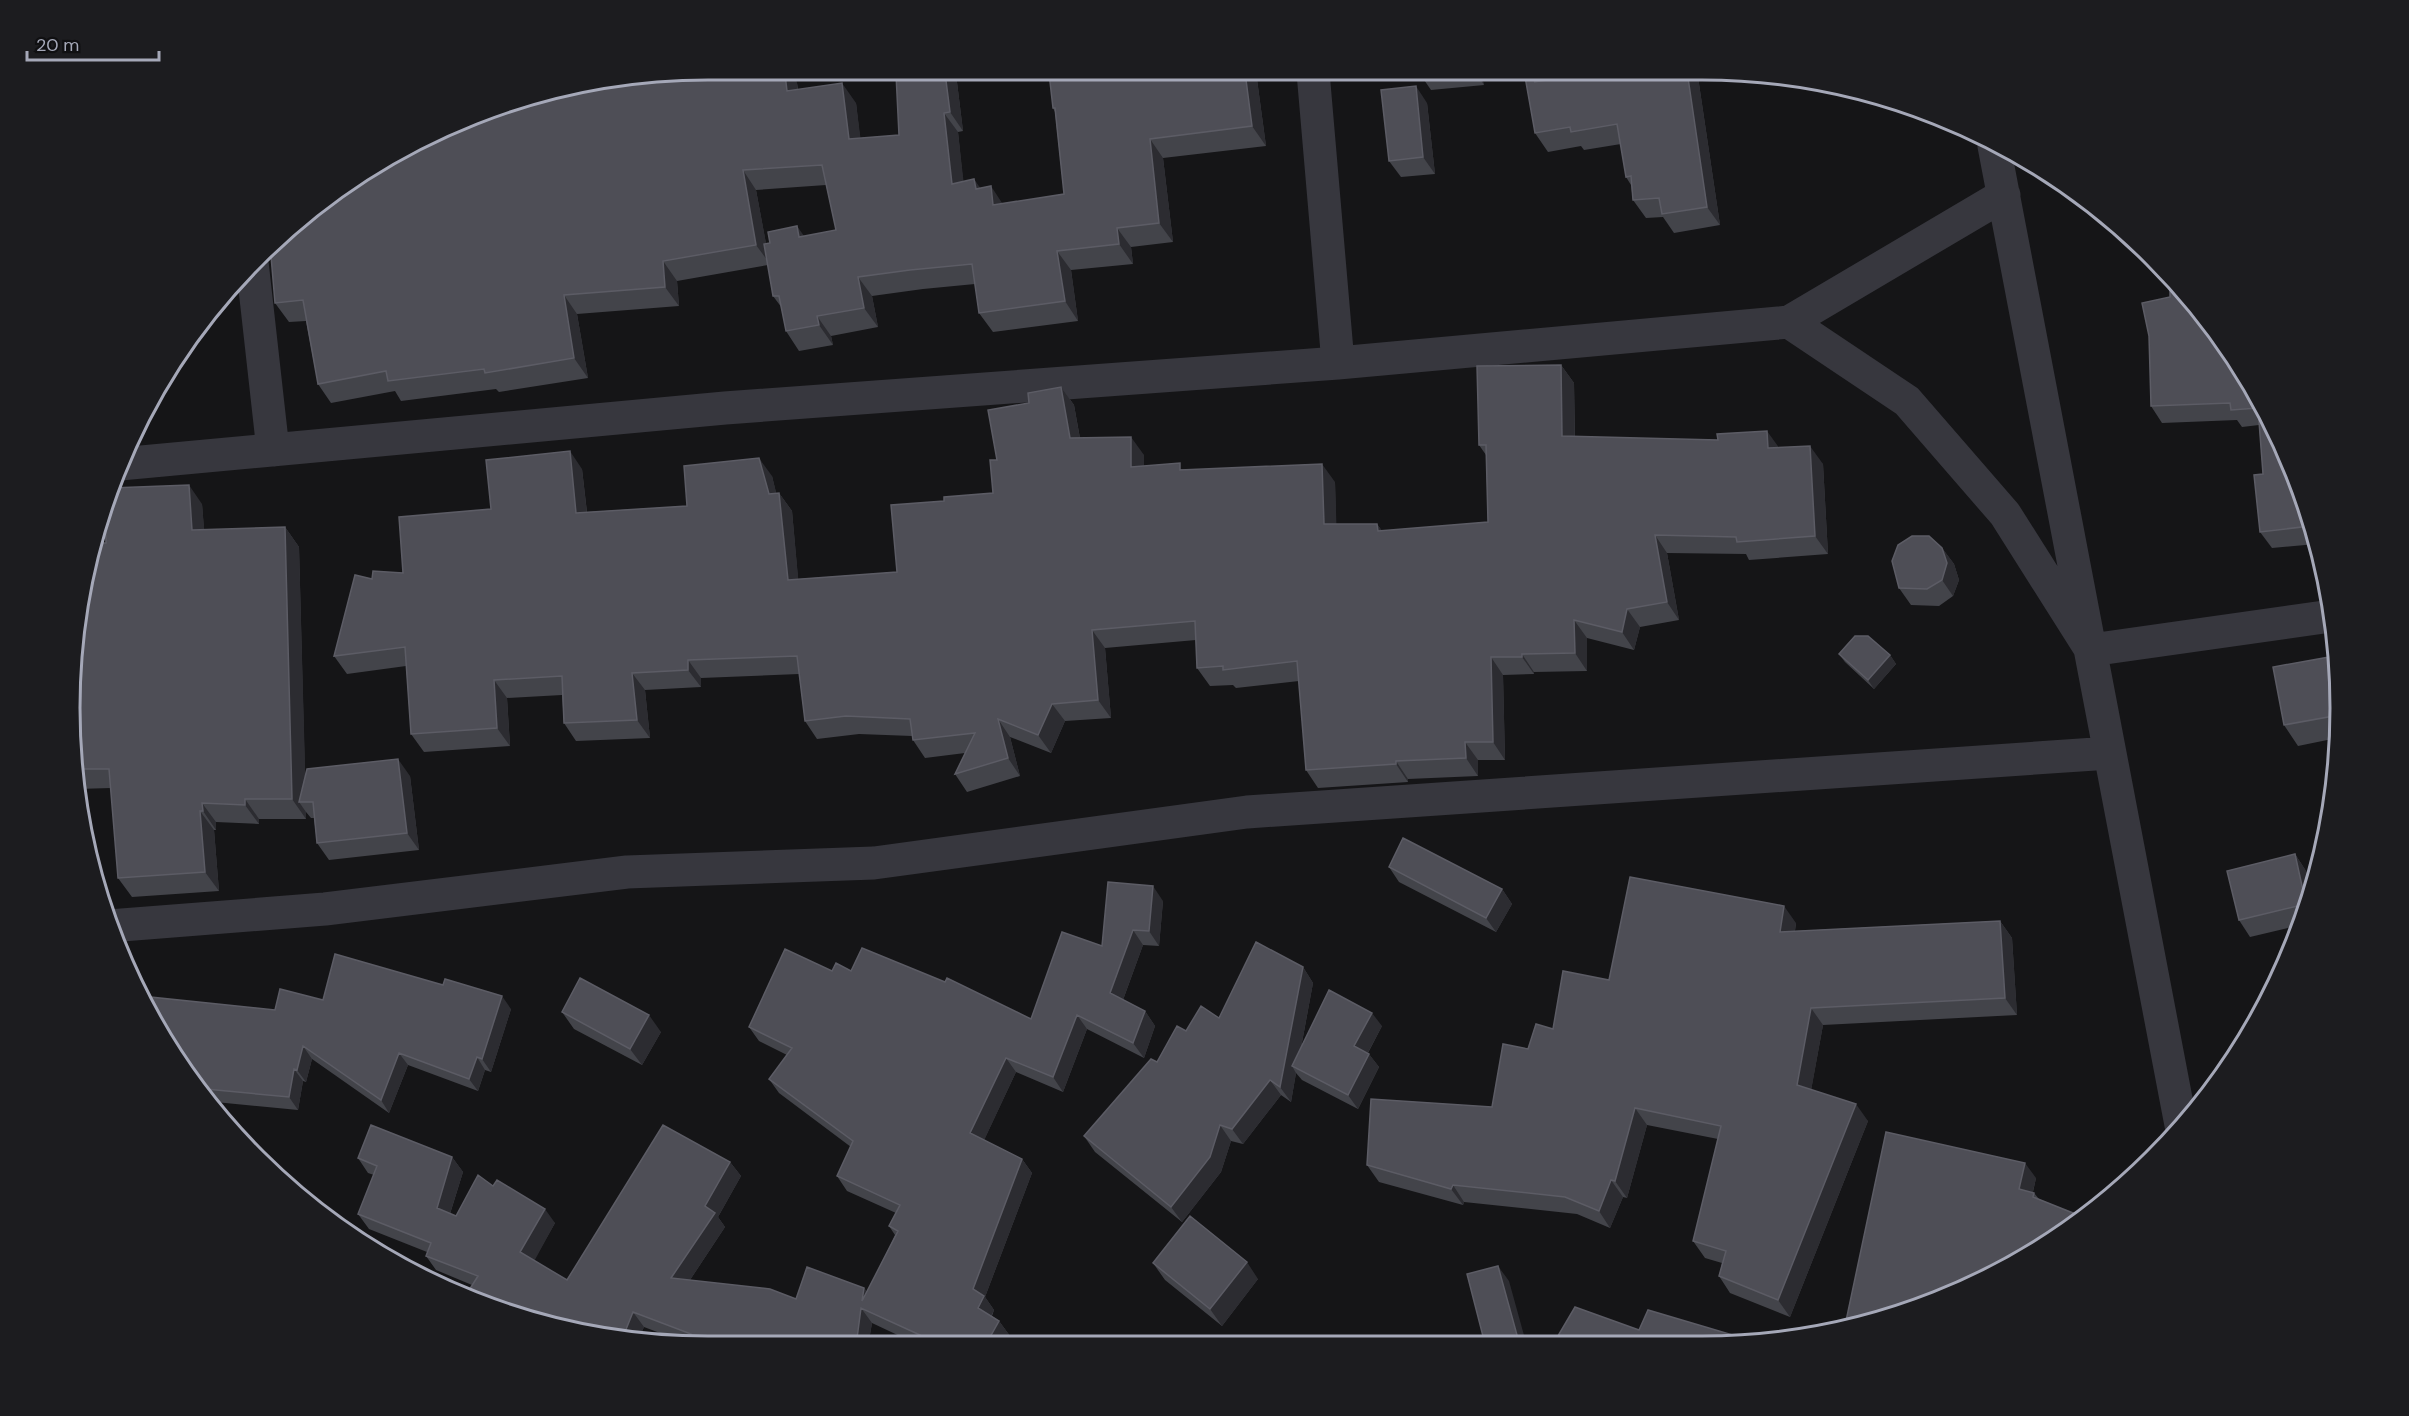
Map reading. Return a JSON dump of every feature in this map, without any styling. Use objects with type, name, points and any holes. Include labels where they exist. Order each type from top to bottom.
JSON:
[{"type":"street","points":[[1314,80],[1338,363]]},
{"type":"street","points":[[1995,153],[2179,1116]]},
{"type":"street","points":[[129,463],[725,408],[1338,363],[1789,322],[2004,195]]},
{"type":"street","points":[[253,275],[273,450]]},
{"type":"street","points":[[1789,322],[1907,401],[2005,514],[2091,650]]},
{"type":"street","points":[[2091,650],[2322,617]]},
{"type":"street","points":[[118,925],[325,909],[627,872],[874,863],[1247,812],[2110,753]]},
{"type":"building","points":[[786,80],[787,91],[842,83],[849,139],[899,135],[896,80],[946,80],[950,112],[944,113],[952,184],[974,179],[976,189],[991,186],[993,205],[1064,194],[1055,108],[1053,108],[1050,80],[1246,80],[1252,126],[1150,139],[1159,223],[1117,228],[1119,244],[1057,251],[1065,301],[979,313],[972,264],[910,270],[858,277],[864,308],[817,316],[819,325],[786,331],[779,296],[773,296],[764,244],[770,243],[768,232],[797,226],[799,237],[836,230],[822,165],[743,170],[756,245],[663,261],[665,287],[564,295],[574,358],[485,373],[484,369],[388,381],[386,371],[318,384],[303,300],[275,303],[271,257],[325,209],[359,185],[430,144],[467,127],[545,101],[626,85],[667,81]]},
{"type":"building","points":[[1526,80],[1537,80],[1534,82],[1547,80],[1688,80],[1707,207],[1662,214],[1659,198],[1633,200],[1631,176],[1626,177],[1617,124],[1571,132],[1570,127],[1535,133]]},
{"type":"building","points":[[1416,86],[1423,157],[1389,161],[1381,90]]},
{"type":"building","points":[[2170,290],[2200,325],[2224,359],[2253,408],[2231,410],[2230,403],[2151,406],[2149,336],[2142,303],[2170,297]]},
{"type":"building","points":[[1561,365],[1562,436],[1718,440],[1717,434],[1767,431],[1768,448],[1810,446],[1815,536],[1737,542],[1736,537],[1655,535],[1667,602],[1627,609],[1622,632],[1574,620],[1575,653],[1491,657],[1493,742],[1465,742],[1466,758],[1396,761],[1396,764],[1306,770],[1297,661],[1223,670],[1223,666],[1197,668],[1195,621],[1092,630],[1098,700],[1052,704],[1038,735],[998,719],[1008,758],[955,774],[975,733],[913,740],[910,719],[846,716],[805,721],[797,656],[688,660],[688,670],[632,673],[637,720],[564,723],[562,676],[494,680],[497,728],[411,734],[405,647],[334,656],[355,575],[372,579],[373,571],[403,573],[399,517],[491,509],[486,460],[570,451],[576,513],[687,506],[684,466],[759,458],[769,494],[779,493],[788,580],[897,572],[891,505],[944,501],[944,497],[993,493],[990,460],[997,460],[988,410],[1029,403],[1028,393],[1061,387],[1070,438],[1131,437],[1131,467],[1180,463],[1180,470],[1322,464],[1324,524],[1377,524],[1378,531],[1488,522],[1486,445],[1479,445],[1477,366]]},
{"type":"building","points":[[2259,419],[2282,467],[2302,527],[2260,532],[2254,475],[2263,474]]},
{"type":"building","points":[[189,485],[192,530],[285,527],[292,799],[245,799],[245,805],[202,803],[203,811],[200,811],[205,872],[118,878],[109,769],[83,769],[80,708],[85,626],[101,545],[106,543],[106,530],[120,488]]},
{"type":"building","points":[[1912,536],[1929,536],[1942,548],[1947,563],[1942,580],[1927,589],[1899,588],[1892,561],[1898,545]]},
{"type":"building","points":[[1855,636],[1868,636],[1890,655],[1868,680],[1839,654]]},
{"type":"building","points":[[2327,657],[2330,717],[2284,725],[2273,667]]},
{"type":"building","points":[[398,759],[407,833],[317,843],[313,802],[299,802],[307,769]]},
{"type":"building","points":[[1403,838],[1502,889],[1486,918],[1389,867]]},
{"type":"building","points":[[2295,854],[2303,889],[2297,906],[2239,920],[2227,871]]},
{"type":"building","points":[[1630,877],[1784,906],[1780,932],[2000,921],[2005,998],[1811,1008],[1797,1085],[1856,1104],[1778,1300],[1719,1276],[1726,1251],[1693,1241],[1721,1126],[1635,1108],[1615,1181],[1611,1180],[1599,1211],[1565,1197],[1453,1185],[1451,1189],[1367,1165],[1371,1099],[1492,1107],[1503,1044],[1528,1049],[1536,1024],[1553,1029],[1563,971],[1609,980]]},
{"type":"building","points":[[1108,882],[1153,886],[1149,931],[1133,930],[1110,993],[1145,1011],[1133,1043],[1077,1015],[1053,1077],[1006,1058],[970,1133],[1022,1159],[973,1289],[984,1296],[978,1308],[999,1321],[991,1336],[922,1336],[861,1308],[857,1336],[691,1336],[633,1312],[625,1331],[585,1324],[545,1315],[469,1290],[478,1276],[426,1256],[431,1243],[358,1214],[377,1166],[358,1158],[371,1125],[452,1157],[437,1208],[456,1216],[478,1175],[493,1186],[497,1180],[545,1209],[520,1252],[567,1280],[663,1125],[730,1162],[705,1206],[715,1213],[671,1278],[770,1289],[796,1299],[807,1267],[864,1288],[862,1301],[898,1231],[889,1226],[900,1205],[837,1176],[853,1141],[769,1079],[792,1048],[749,1027],[785,949],[832,971],[836,963],[851,971],[862,948],[945,982],[947,978],[1031,1019],[1062,932],[1102,946]]},
{"type":"building","points":[[1256,942],[1303,967],[1280,1087],[1270,1080],[1232,1129],[1220,1125],[1210,1157],[1171,1207],[1084,1136],[1151,1059],[1157,1062],[1177,1026],[1186,1031],[1201,1006],[1219,1018]]},
{"type":"building","points":[[335,954],[443,985],[445,979],[502,996],[482,1059],[477,1057],[469,1079],[399,1053],[381,1100],[303,1046],[297,1070],[294,1069],[289,1097],[208,1089],[185,1057],[150,997],[275,1010],[280,989],[323,1000]]},
{"type":"building","points":[[580,978],[649,1015],[630,1049],[562,1012]]},
{"type":"building","points":[[1329,990],[1372,1013],[1354,1046],[1369,1054],[1348,1095],[1292,1066]]},
{"type":"building","points":[[1886,1132],[2025,1163],[2019,1189],[2034,1193],[2033,1197],[2075,1214],[2050,1231],[1979,1272],[1903,1303],[1846,1319]]},
{"type":"building","points":[[1190,1216],[1247,1262],[1210,1309],[1153,1263]]},
{"type":"building","points":[[1498,1266],[1517,1336],[1483,1336],[1467,1274]]},
{"type":"building","points":[[1575,1307],[1639,1330],[1648,1310],[1733,1335],[1701,1336],[1558,1336]]}]
